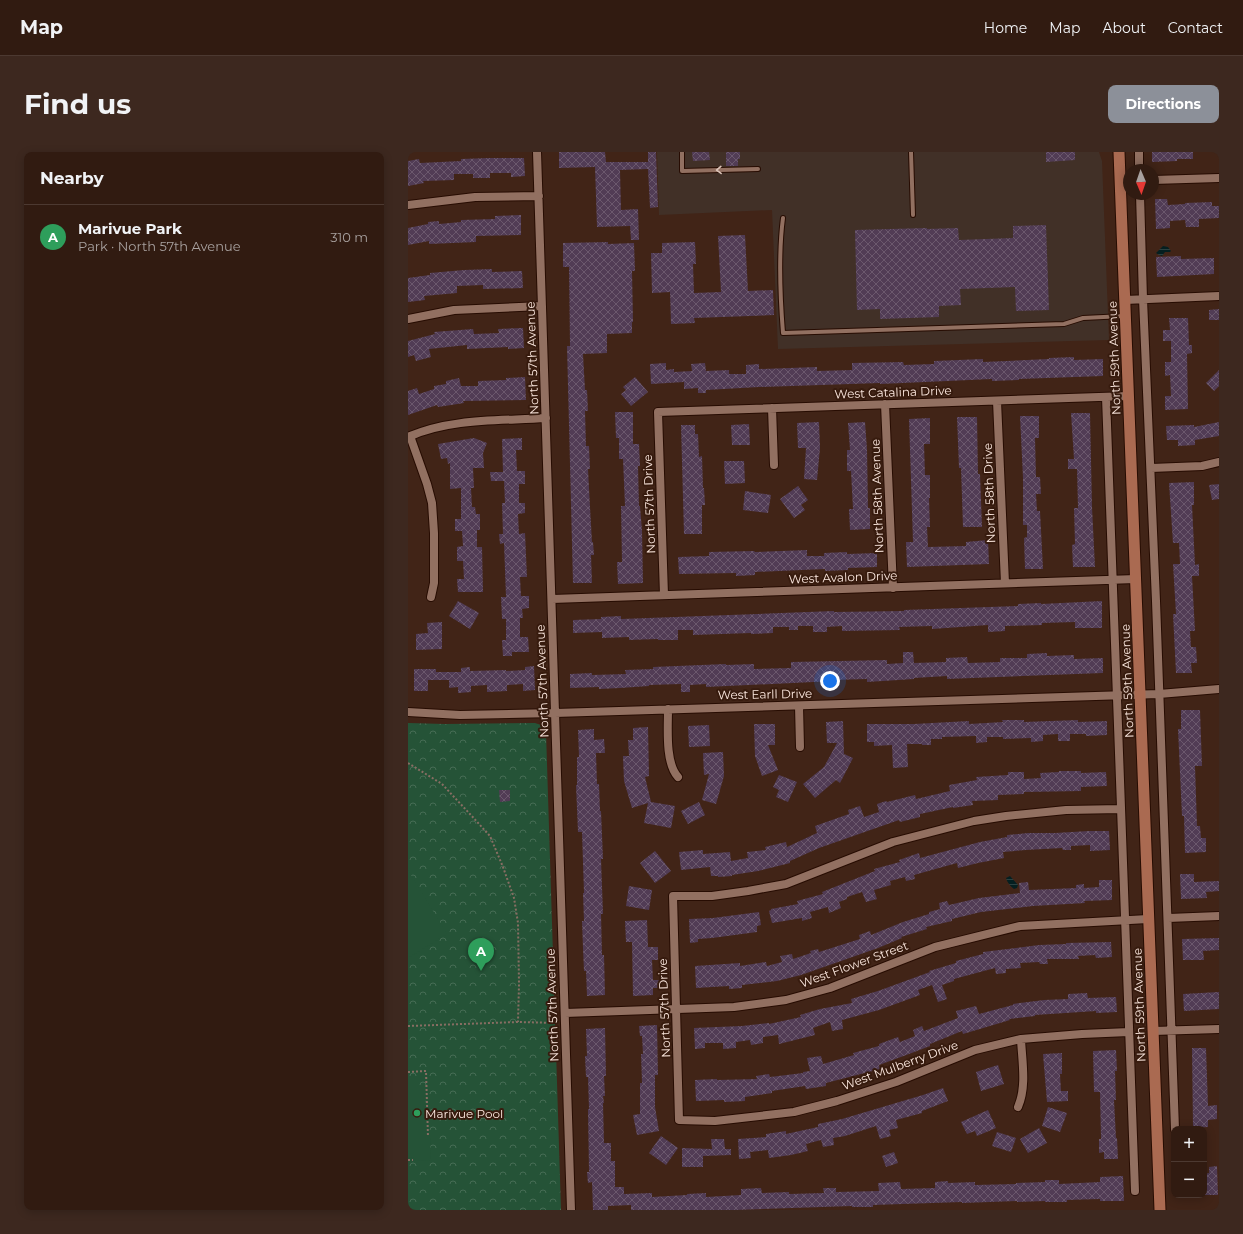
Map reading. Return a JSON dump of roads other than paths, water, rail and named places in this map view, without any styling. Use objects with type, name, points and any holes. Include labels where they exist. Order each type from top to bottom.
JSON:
[{"type":"main road","name":"North 59th Avenue","points":[[1119,152],[1160,1210]]},
{"type":"street","name":"North 57th Avenue","points":[[537,152],[570,1210]]},
{"type":"street","points":[[1139,152],[1139,164]]},
{"type":"street","points":[[1159,180],[1219,178]]},
{"type":"street","points":[[408,205],[475,197],[539,196]]},
{"type":"street","points":[[1140,200],[1175,1126]]},
{"type":"street","points":[[1125,300],[1219,296]]},
{"type":"street","points":[[408,319],[454,310],[542,306]]},
{"type":"street","name":"West Catalina Drive","points":[[658,412],[1129,396]]},
{"type":"street","name":"North 59th Avenue","points":[[1106,397],[1135,1191]]},
{"type":"street","name":"North 58th Drive","points":[[997,401],[1005,583]]},
{"type":"street","name":"North 58th Avenue","points":[[885,404],[893,588]]},
{"type":"street","points":[[772,408],[774,465]]},
{"type":"street","name":"North 57th Drive","points":[[658,412],[664,595]]},
{"type":"street","points":[[431,597],[434,583],[434,533],[432,503],[427,484],[409,436],[444,425],[546,418]]},
{"type":"street","points":[[1151,468],[1202,466],[1219,462]]},
{"type":"street","name":"West Avalon Drive","points":[[552,599],[1136,579]]},
{"type":"street","name":"West Earll Drive","points":[[408,712],[460,715],[555,713],[799,706],[1117,694],[1159,694],[1219,690]]},
{"type":"street","points":[[799,706],[800,747]]},
{"type":"street","points":[[668,709],[670,760],[673,772],[678,778]]},
{"type":"street","name":"North 57th Drive","points":[[680,1120],[673,896],[712,896],[748,892],[786,884],[893,842],[974,821],[1066,810],[1121,809]]},
{"type":"street","points":[[1168,918],[1219,916]]},
{"type":"street","name":"West Flower Street","points":[[565,1013],[734,1007],[786,1000],[830,988],[935,947],[1020,926],[1148,919]]},
{"type":"street","points":[[1153,1031],[1219,1029]]},
{"type":"street","name":"West Mulberry Drive","points":[[680,1120],[715,1121],[794,1112],[837,1101],[896,1082],[975,1050],[1022,1039],[1129,1032]]},
{"type":"street","points":[[1018,1107],[1022,1098],[1023,1087],[1022,1039]]},
{"type":"lane","points":[[682,152],[682,171],[758,168]]},
{"type":"lane","points":[[911,152],[914,215]]},
{"type":"lane","points":[[783,218],[780,241],[782,333],[1064,324],[1083,318],[1126,316]]},
{"type":"water","points":[[1163,246],[1168,247],[1171,251],[1165,252],[1162,256],[1156,253]]},
{"type":"water","points":[[1010,876],[1018,885],[1017,888],[1014,889],[1007,881],[1006,878]]},
{"type":"place","name":"Marivue Park","points":[[481,971]]},
{"type":"place","name":"Marivue Pool","points":[[417,1113]]}]
